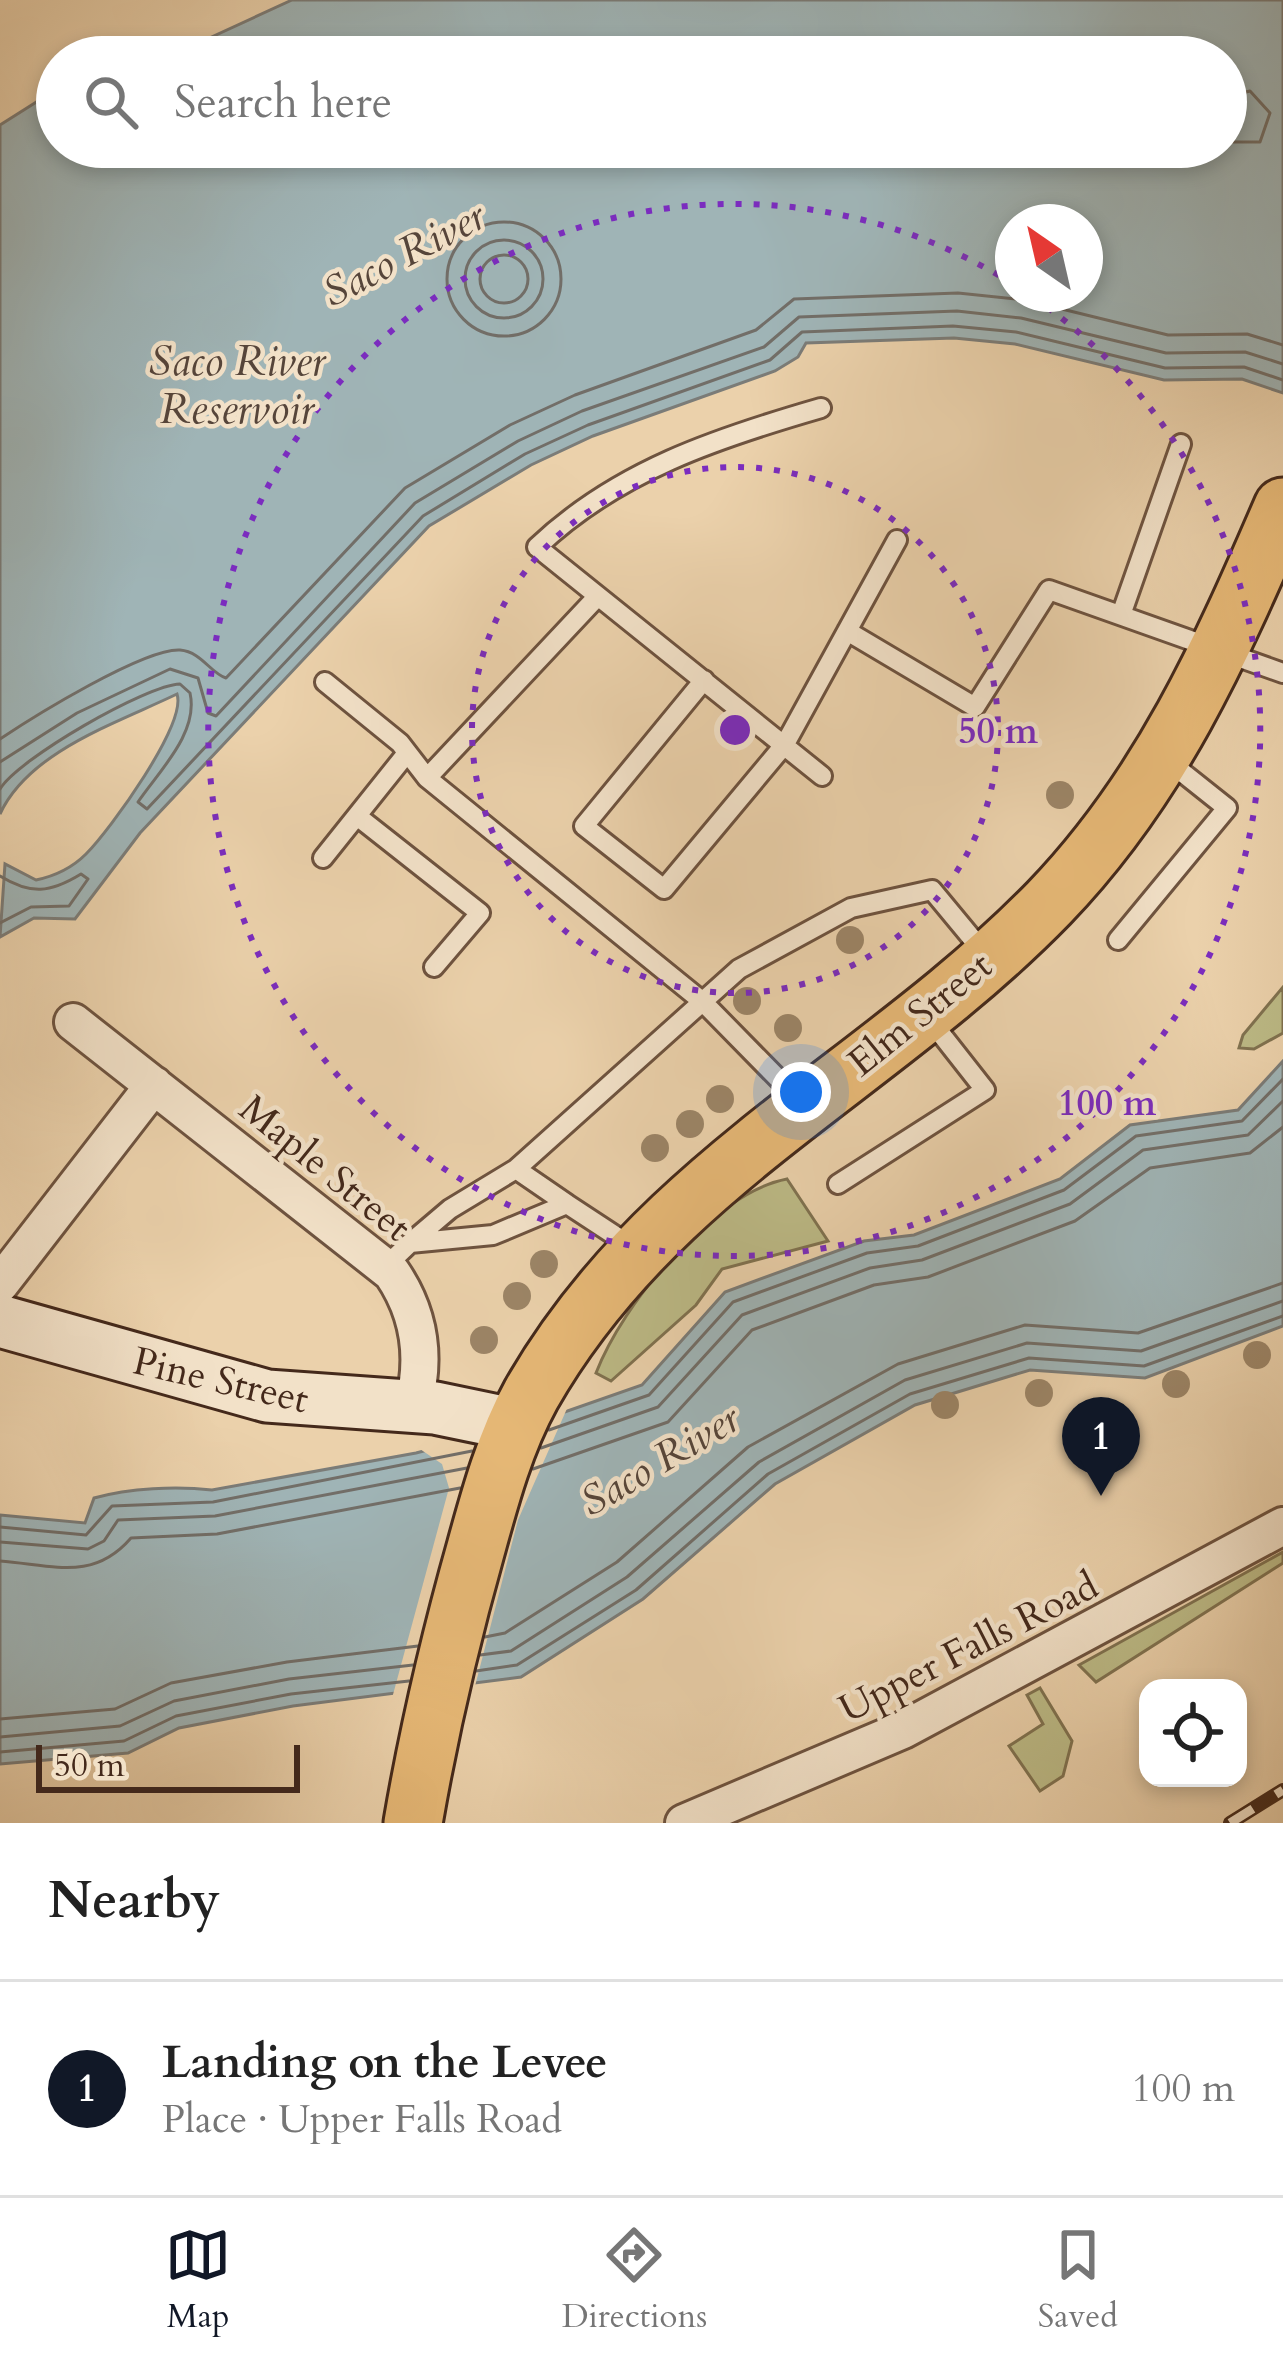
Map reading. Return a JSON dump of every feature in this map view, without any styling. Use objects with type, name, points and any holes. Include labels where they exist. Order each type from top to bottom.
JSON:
[{"type":"main road","name":"Elm Street","points":[[413,1823],[432,1713],[484,1519],[529,1402],[638,1250],[686,1200],[988,958],[1082,867],[1164,758],[1195,641],[1283,507]]},
{"type":"street","name":"Maple Street","points":[[73,1022],[154,1085],[398,1255],[419,1338],[421,1377],[413,1406]]},
{"type":"street","points":[[0,1284],[154,1085]]},
{"type":"street","name":"Pine Street","points":[[0,1321],[267,1396],[413,1406],[529,1402]]},
{"type":"street","name":"Upper Falls Road","points":[[684,1823],[903,1730],[1283,1526]]},
{"type":"lane","points":[[821,408],[704,441],[572,514],[537,547],[821,776]]},
{"type":"lane","points":[[1121,615],[1181,443]]},
{"type":"lane","points":[[704,680],[584,826],[664,889],[785,744],[897,540]]},
{"type":"lane","points":[[847,631],[975,707],[1049,590],[1283,673]]},
{"type":"lane","points":[[428,778],[597,597]]},
{"type":"lane","points":[[326,682],[407,753],[428,778],[703,1002],[806,1106]]},
{"type":"lane","points":[[323,858],[407,753]]},
{"type":"lane","points":[[1118,940],[1227,808],[1164,758]]},
{"type":"lane","points":[[357,816],[480,914],[434,967]]},
{"type":"lane","points":[[398,1255],[449,1209],[516,1169],[739,969],[851,908],[932,890],[988,958]]},
{"type":"lane","points":[[838,1184],[985,1090],[924,1011]]},
{"type":"lane","points":[[516,1169],[638,1250]]},
{"type":"lane","points":[[398,1255],[494,1234],[568,1204]]},
{"type":"shaded area","points":[[1283,987],[1283,1033],[1254,1049],[1239,1048],[1243,1035]]},
{"type":"shaded area","points":[[787,1179],[828,1241],[722,1269],[696,1305],[611,1381],[596,1373],[626,1316],[673,1256],[729,1206]]},
{"type":"shaded area","points":[[1283,1552],[1283,1563],[1096,1682],[1079,1665]]},
{"type":"shaded area","points":[[1040,1688],[1072,1741],[1063,1776],[1040,1791],[1009,1746],[1043,1724],[1027,1695]]},
{"type":"water","name":"Saco River Reservoir","points":[[292,0],[1283,0],[1283,393],[1242,379],[1164,380],[1015,344],[954,338],[806,343],[798,357],[775,371],[593,436],[531,465],[429,526],[140,833],[75,919],[34,918],[0,937],[5,864],[36,880],[63,871],[86,854],[128,801],[159,751],[177,709],[177,694],[53,756],[13,792],[0,814],[0,125],[36,102],[36,168],[1247,168],[1247,36],[214,36]]},
{"type":"water","name":"Saco River","points":[[1283,1061],[1283,1326],[1145,1378],[1030,1370],[915,1405],[775,1484],[643,1599],[521,1677],[293,1706],[179,1728],[128,1753],[0,1764],[0,1515],[85,1523],[94,1498],[153,1489],[212,1490],[416,1453],[536,1422],[642,1385],[725,1292],[864,1241],[914,1235],[1060,1179],[1130,1125],[1238,1110]]},
{"type":"pier","points":[[569,1404],[518,1520],[474,1690],[391,1702],[449,1488],[442,1464],[417,1447]]},
{"type":"railway","points":[[1230,1823],[1283,1790]]},
{"type":"place","name":"Landing on the Levee","points":[[1101,1496]]}]
